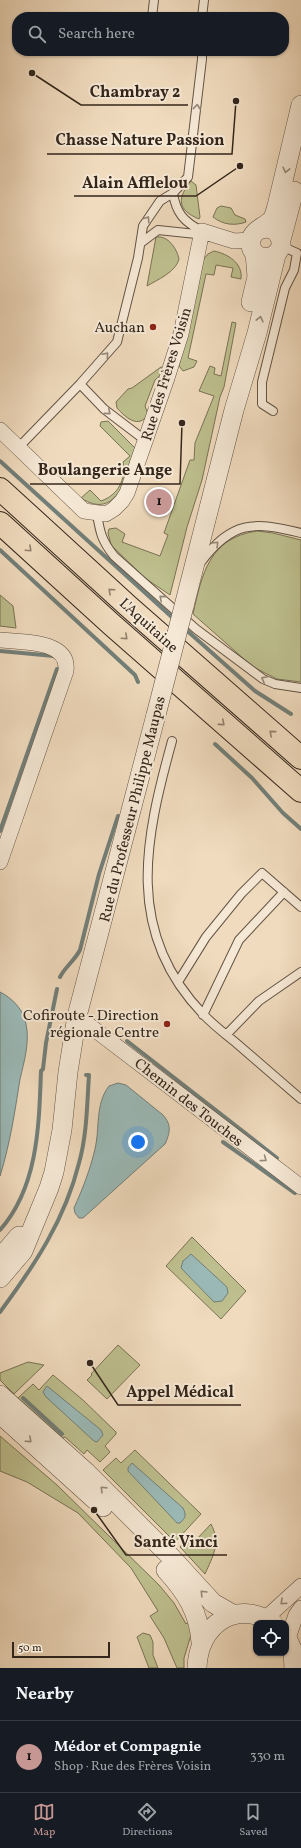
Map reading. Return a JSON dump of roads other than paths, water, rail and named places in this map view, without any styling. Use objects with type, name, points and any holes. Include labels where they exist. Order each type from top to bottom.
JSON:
[{"type":"highway","name":"L'Aquitaine","points":[[0,489],[128,606],[301,758]]},
{"type":"highway","name":"L'Aquitaine","points":[[0,523],[111,624],[301,791]]},
{"type":"street","points":[[255,241],[273,219],[301,105]]},
{"type":"street","name":"Rue du Professeur Philippe Maupas","points":[[0,1278],[23,1251],[49,1188],[59,1154],[68,1072],[77,1016],[234,410],[257,333],[301,161]]},
{"type":"street","points":[[263,228],[273,229],[280,236],[279,247],[271,257],[262,258],[255,241],[263,228]]},
{"type":"street","points":[[202,231],[234,240],[255,241]]},
{"type":"street","name":"Rue des Frères Voisin","points":[[97,514],[106,514],[114,509],[127,493],[146,441],[181,334],[202,231]]},
{"type":"street","name":"Rue du Professeur Philippe Maupas","points":[[234,410],[247,319],[257,277],[255,241]]},
{"type":"street","points":[[0,430],[84,511],[97,514]]},
{"type":"street","points":[[0,640],[45,645],[56,649],[64,655],[67,662],[66,671],[0,862]]},
{"type":"street","name":"Chemin des Touches","points":[[77,1016],[301,1187]]},
{"type":"street","name":"Rue du Professeur Philippe Maupas","points":[[0,1258],[41,1209]]},
{"type":"street","points":[[0,1396],[107,1493],[170,1556],[213,1603],[234,1615]]},
{"type":"street","points":[[0,1414],[96,1499],[176,1581],[197,1615],[201,1642]]},
{"type":"street","points":[[271,1620],[301,1586]]},
{"type":"street","points":[[289,1632],[296,1615],[301,1608]]},
{"type":"street","points":[[197,1668],[197,1655],[201,1642],[209,1630],[220,1621],[234,1615],[245,1614],[266,1620]]},
{"type":"street","points":[[289,1642],[293,1651],[294,1668]]},
{"type":"lane","points":[[153,12],[154,0]]},
{"type":"lane","points":[[203,12],[204,0]]},
{"type":"lane","points":[[18,448],[80,384],[117,342],[142,242],[143,226],[160,200],[173,193],[188,177],[195,128],[202,56]]},
{"type":"lane","points":[[142,242],[158,230],[196,234],[202,231],[184,219],[175,207],[173,193]]},
{"type":"lane","points":[[273,411],[262,404],[262,382],[285,288],[294,270],[298,253],[279,247]]},
{"type":"lane","points":[[80,384],[104,409],[146,441]]},
{"type":"lane","points":[[97,514],[104,543],[114,556],[196,629],[263,679],[275,684],[301,688]]},
{"type":"lane","points":[[192,574],[213,546],[227,534],[238,529],[261,525],[301,533]]},
{"type":"lane","points":[[172,741],[161,780],[148,844],[146,880],[150,913],[158,944],[170,970],[203,1015],[301,1100]]},
{"type":"lane","points":[[178,982],[206,937],[242,894],[262,873],[301,907]]},
{"type":"lane","points":[[203,1015],[239,940],[284,892]]},
{"type":"lane","points":[[226,1035],[259,1001],[301,972]]},
{"type":"water","points":[[0,992],[13,1001],[23,1014],[27,1038],[26,1052],[12,1128],[0,1176]]},
{"type":"water","points":[[118,1083],[126,1085],[163,1115],[169,1126],[168,1136],[165,1144],[83,1218],[79,1218],[75,1213],[74,1208],[93,1157],[102,1100],[109,1086]]},
{"type":"water","points":[[191,1254],[227,1287],[228,1293],[222,1301],[214,1302],[181,1268],[183,1261]]},
{"type":"water","points":[[47,1386],[101,1430],[103,1435],[97,1442],[94,1441],[46,1397],[43,1392]]},
{"type":"water","points":[[132,1463],[183,1508],[185,1517],[180,1523],[177,1523],[128,1471],[128,1468]]},
{"type":"waterway","points":[[0,461],[174,619]]},
{"type":"waterway","points":[[0,550],[135,675],[138,682]]},
{"type":"waterway","points":[[184,628],[255,691],[291,714]]},
{"type":"waterway","points":[[0,651],[54,656]]},
{"type":"waterway","points":[[0,831],[57,669]]},
{"type":"waterway","points":[[215,744],[252,778],[283,813],[301,829]]},
{"type":"waterway","points":[[60,977],[80,950],[99,874],[118,816]]},
{"type":"waterway","points":[[0,1230],[13,1213],[22,1195],[34,1155],[39,1113],[41,1071],[43,1069],[46,1043],[57,989]]},
{"type":"waterway","points":[[127,1041],[277,1158]]},
{"type":"waterway","points":[[0,1312],[36,1260],[66,1204],[82,1152],[89,1075],[86,1075]]},
{"type":"waterway","points":[[223,1142],[295,1193]]},
{"type":"waterway","points":[[23,1398],[62,1434]]},
{"type":"place","name":"Chambray 2","points":[[32,73]]},
{"type":"place","name":"Chasse Nature Passion","points":[[236,101]]},
{"type":"place","name":"Alain Afflelou","points":[[240,166]]},
{"type":"place","name":"Auchan","points":[[153,327]]},
{"type":"place","name":"Boulangerie Ange","points":[[182,423]]},
{"type":"place","name":"Médor et Compagnie","points":[[159,502]]},
{"type":"place","name":"Cofiroute - Direction régionale Centre","points":[[167,1024]]},
{"type":"place","name":"Appel Médical","points":[[90,1363]]},
{"type":"place","name":"Santé Vinci","points":[[94,1510]]}]
